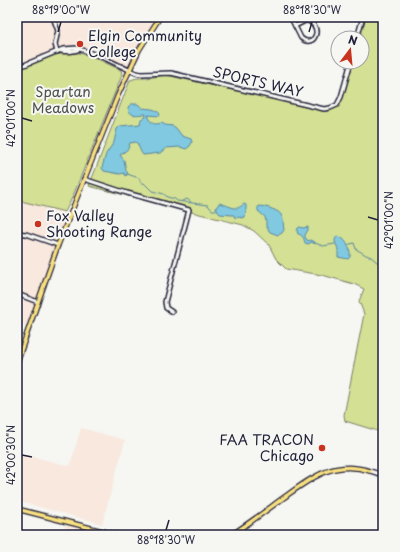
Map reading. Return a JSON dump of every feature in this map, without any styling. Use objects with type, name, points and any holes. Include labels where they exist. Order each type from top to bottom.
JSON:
[{"type":"main road","points":[[17,362],[58,245],[118,95],[139,50],[160,17]]},
{"type":"main road","points":[[231,535],[303,484],[320,474],[344,468],[356,468],[370,471]]},
{"type":"main road","points":[[17,509],[118,535]]},
{"type":"street","points":[[52,17],[58,31],[55,44],[59,51]]},
{"type":"street","points":[[359,30],[363,17]]},
{"type":"street","points":[[289,18],[311,22],[316,30],[315,38],[311,41],[301,38],[289,18]]},
{"type":"street","points":[[295,26],[305,20]]},
{"type":"street","points":[[17,68],[63,49],[77,48],[102,57],[129,70]]},
{"type":"street","name":"SPORTS WAY","points":[[129,70],[141,74],[170,73],[324,109],[337,105],[341,97],[349,70]]},
{"type":"street","points":[[84,179],[188,210],[165,302],[166,308],[172,312]]},
{"type":"street","points":[[17,233],[26,234],[58,245]]},
{"type":"street","points":[[17,294],[38,302]]},
{"type":"street","points":[[370,471],[383,475]]},
{"type":"shaded area","name":"Elgin Community College","points":[[17,17],[160,17],[147,35],[126,73],[96,58],[17,71]]},
{"type":"shaded area","points":[[17,200],[70,214],[29,326],[17,323]]},
{"type":"shaded area","points":[[81,428],[125,440],[102,524],[17,501],[17,453],[70,466]]},
{"type":"shaded area","points":[[66,523],[113,535],[63,535]]},
{"type":"green space","points":[[366,17],[383,17],[383,428],[381,432],[345,421],[344,415],[364,314],[359,301],[364,289],[354,284],[322,275],[286,269],[276,259],[269,245],[254,231],[243,225],[89,186],[130,80],[166,75],[327,111],[339,106],[350,70],[370,70],[370,30],[362,30]]},
{"type":"green space","name":"Spartan Meadows","points":[[73,52],[104,62],[121,70],[122,75],[65,212],[17,200],[17,70],[55,55]]},
{"type":"water","points":[[131,104],[138,104],[142,108],[156,111],[160,114],[159,116],[148,115],[151,122],[154,124],[162,123],[173,126],[182,136],[191,139],[192,142],[190,146],[186,149],[180,147],[166,148],[160,153],[143,155],[136,142],[130,143],[128,149],[120,155],[124,160],[126,171],[128,173],[126,176],[124,173],[120,174],[104,171],[102,168],[106,154],[114,142],[117,129],[120,126],[140,124],[141,119],[145,117],[146,114],[135,115],[130,113],[128,107]]},
{"type":"water","points":[[219,203],[236,208],[244,204],[246,205],[245,217],[235,218],[234,215],[220,214],[216,208]]},
{"type":"water","points":[[260,206],[272,209],[282,216],[284,230],[282,233],[278,235],[270,232],[266,226],[265,217],[258,211],[258,207]]},
{"type":"water","points":[[300,227],[308,227],[305,237],[308,241],[310,240],[315,242],[314,244],[312,242],[308,244],[305,243],[303,237],[298,234],[297,231]]},
{"type":"water","points":[[337,236],[343,239],[349,247],[350,257],[348,259],[338,257],[338,249],[335,242]]},
{"type":"waterway","points":[[127,174],[139,178],[141,183],[144,183],[152,191],[164,194],[167,197],[177,201],[208,205],[212,210],[217,210]]},
{"type":"waterway","points":[[182,201],[187,199],[191,202]]},
{"type":"waterway","points":[[315,243],[323,246],[335,244]]},
{"type":"waterway","points":[[347,245],[354,243],[356,249],[371,257],[383,267]]},
{"type":"place","name":"Elgin Community College","points":[[80,44]]},
{"type":"place","name":"Fox Valley Shooting Range","points":[[38,224]]},
{"type":"place","name":"FAA TRACON Chicago","points":[[322,448]]}]
